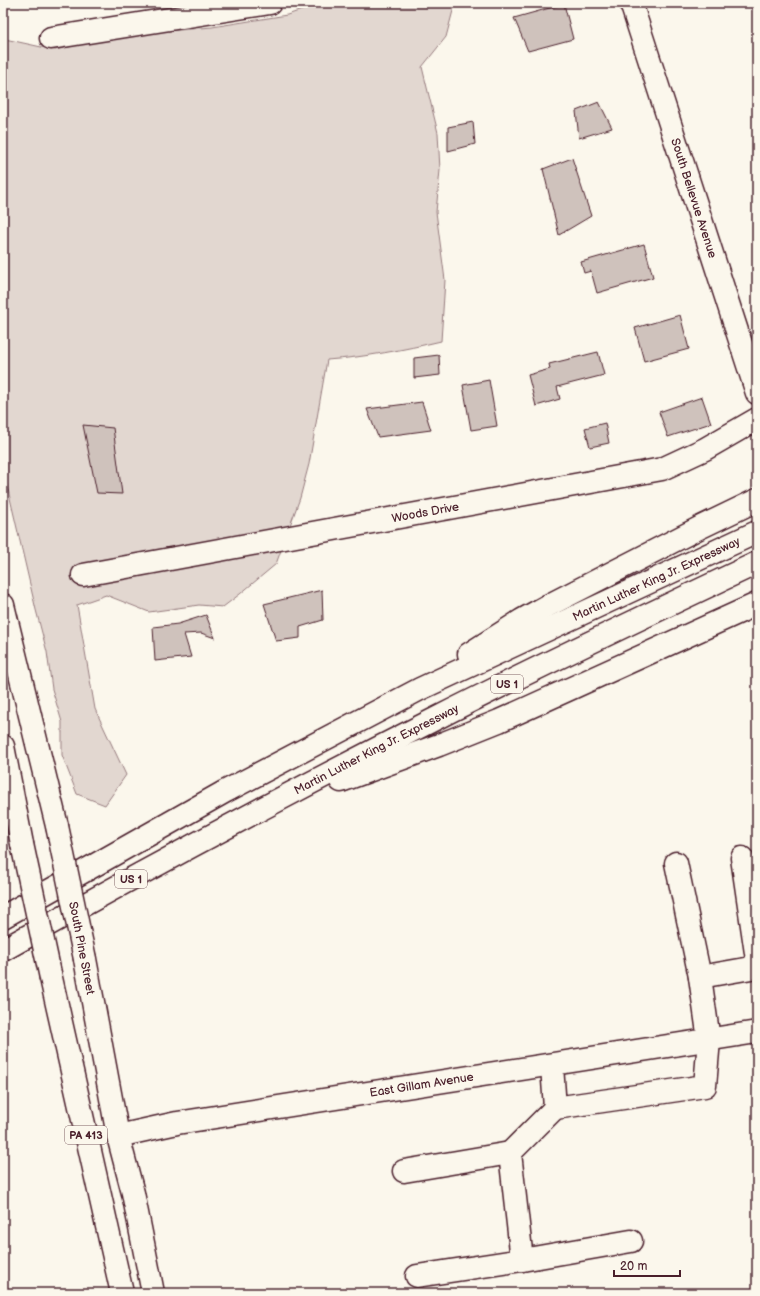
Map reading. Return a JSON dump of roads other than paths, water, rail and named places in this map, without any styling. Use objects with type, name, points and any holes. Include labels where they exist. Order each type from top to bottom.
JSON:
[{"type":"main road","points":[[51,38],[270,3]]},
{"type":"main road","name":"South Bellevue Avenue","points":[[631,3],[757,393]]},
{"type":"main road","name":"Woods Drive","points":[[83,575],[662,469],[704,449],[757,419]]},
{"type":"main road","points":[[420,689],[494,637],[522,620],[757,500]]},
{"type":"main road","name":"Martin Luther King Jr. Expressway","points":[[3,917],[226,790],[420,689],[757,532]]},
{"type":"main road","name":"Martin Luther King Jr. Expressway","points":[[3,950],[259,810],[435,719],[757,563]]},
{"type":"main road","points":[[259,810],[439,745],[499,721],[757,604]]},
{"type":"main road","name":"South Pine Street","points":[[3,605],[56,826],[85,959],[118,1136],[133,1193],[153,1293]]},
{"type":"main road","name":"PA 413","points":[[3,746],[50,978],[122,1293]]},
{"type":"main road","points":[[742,858],[757,960]]},
{"type":"main road","points":[[404,1171],[510,1153],[555,1108],[705,1086],[709,1040],[700,977],[676,863]]},
{"type":"main road","points":[[700,977],[757,967]]},
{"type":"main road","name":"East Gillam Avenue","points":[[87,1140],[118,1136],[177,1123],[552,1066],[757,1032]]},
{"type":"main road","points":[[552,1066],[555,1108]]},
{"type":"main road","points":[[510,1153],[522,1260]]},
{"type":"main road","points":[[417,1276],[631,1241]]}]
